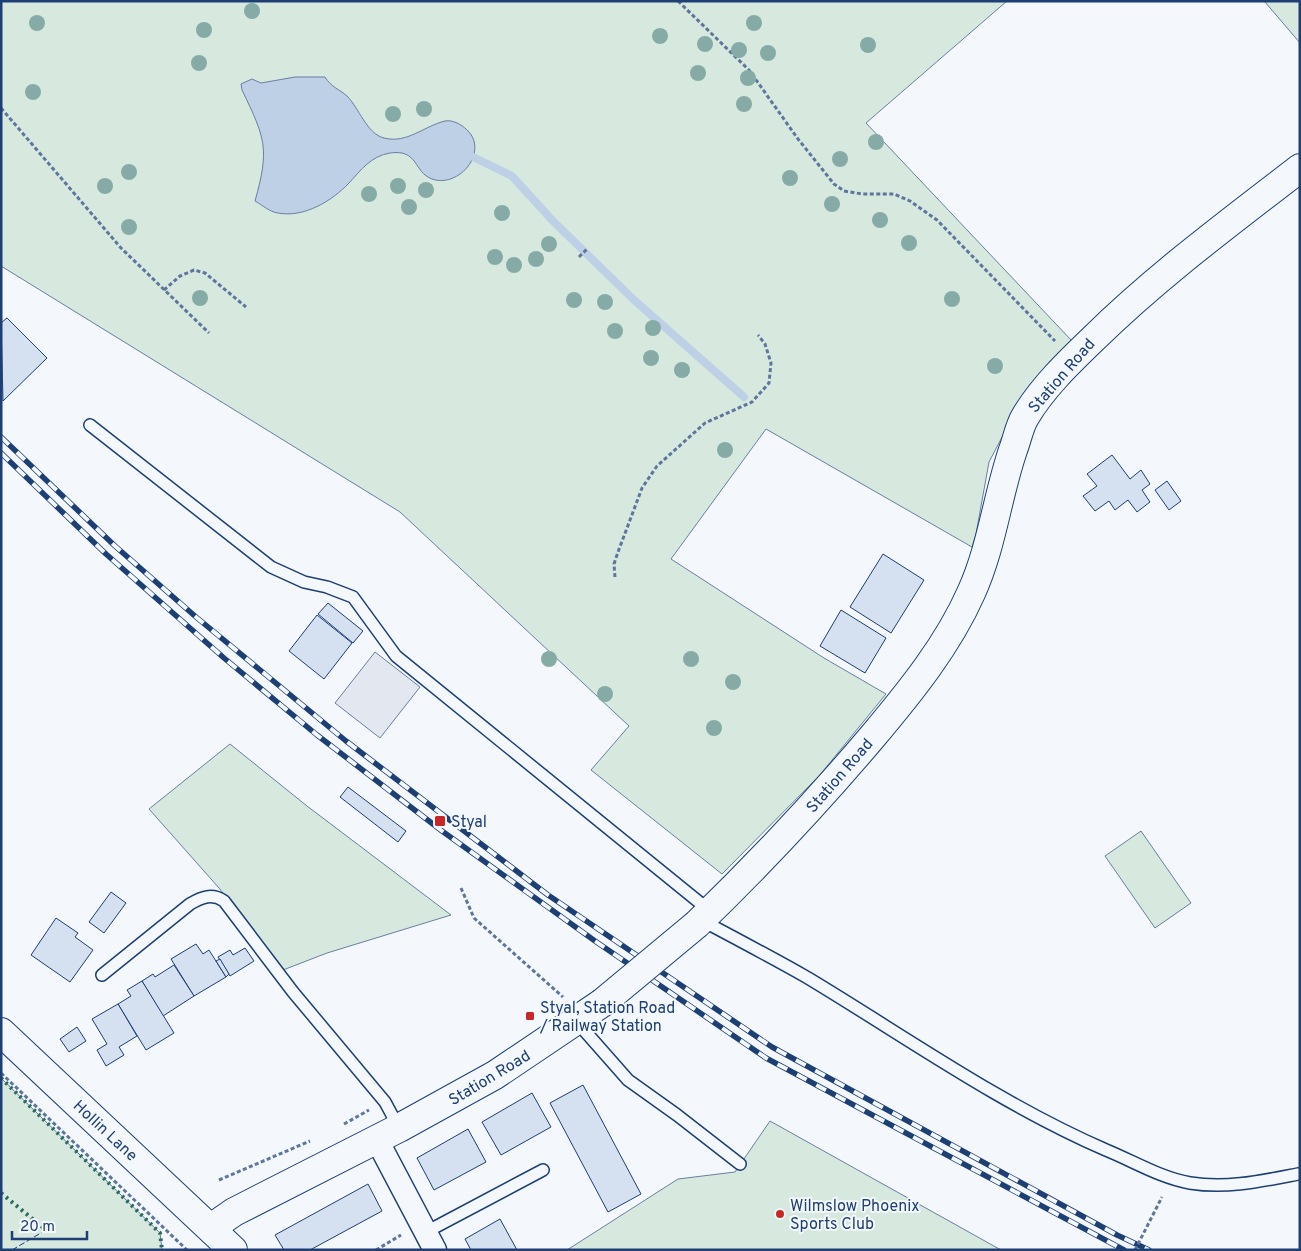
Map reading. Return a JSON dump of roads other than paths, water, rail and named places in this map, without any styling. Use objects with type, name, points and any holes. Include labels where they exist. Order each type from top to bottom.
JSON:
[{"type":"street","name":"Station Road","points":[[211,1228],[234,1212],[388,1134],[495,1075],[588,1013],[702,918],[822,797],[889,717],[933,659],[956,623],[972,592],[985,556],[1004,476],[1024,419],[1072,360],[1123,310],[1171,269],[1300,168]]},
{"type":"street","name":"Hollin Lane","points":[[1,1032],[233,1250]]},
{"type":"street","points":[[388,1134],[430,1241]]},
{"type":"lane","points":[[90,425],[271,567],[304,582],[335,589],[353,597],[396,656],[702,918],[807,978],[996,1095],[1081,1139],[1171,1178],[1190,1183],[1223,1186],[1251,1184],[1298,1174]]},
{"type":"lane","points":[[102,975],[128,952],[190,904],[202,898],[216,896],[224,901],[293,992],[385,1102],[388,1134]]},
{"type":"lane","points":[[588,1013],[628,1080],[740,1164]]},
{"type":"lane","points":[[430,1241],[543,1170]]},
{"type":"water","points":[[295,77],[325,77],[332,86],[347,96],[368,126],[378,136],[384,138],[400,139],[437,123],[445,121],[454,122],[470,133],[475,149],[473,157],[464,171],[449,180],[440,181],[426,176],[406,154],[390,153],[372,160],[342,190],[317,207],[288,214],[272,211],[255,201],[263,168],[263,144],[256,120],[241,84],[252,79],[261,83]]},
{"type":"waterway","points":[[473,157],[512,176],[552,220],[634,300],[744,397]]},
{"type":"railway","points":[[1,437],[115,546],[196,617],[346,741],[548,895],[772,1047],[1117,1235],[1149,1250]]},
{"type":"railway","points":[[1,453],[106,554],[224,658],[317,735],[442,831],[595,941],[766,1058],[1124,1250]]},
{"type":"place","name":"Styal","points":[[440,821]]},
{"type":"place","name":"Styal, Station Road / Railway Station","points":[[530,1016]]},
{"type":"place","name":"Wilmslow Phoenix Sports Club","points":[[780,1214]]}]
